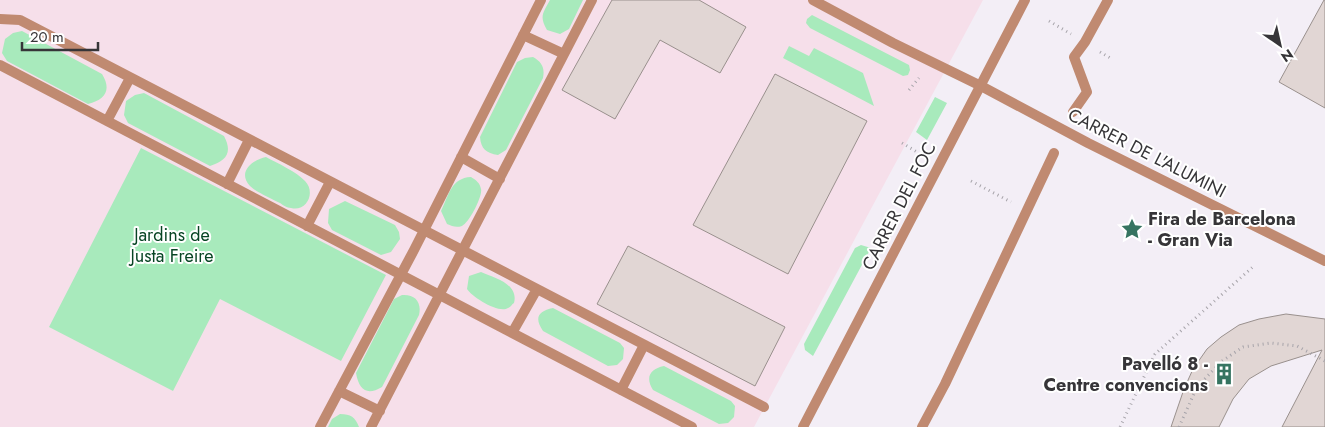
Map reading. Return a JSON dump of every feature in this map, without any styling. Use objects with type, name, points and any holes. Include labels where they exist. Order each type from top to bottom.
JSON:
[{"type":"street","points":[[320,427],[424,230],[541,0]]},
{"type":"street","points":[[372,427],[592,0]]},
{"type":"street","name":"CARRER DE L'ALUMINI","points":[[813,0],[1088,143],[1325,261]]},
{"type":"street","name":"CARRER DEL FOC","points":[[803,427],[1025,0]]},
{"type":"street","name":"CARRER DE L'ALUMINI","points":[[1072,112],[1087,92],[1074,57],[1108,0]]},
{"type":"street","points":[[0,19],[20,20],[764,407]]},
{"type":"street","points":[[523,35],[564,54]]},
{"type":"street","points":[[0,65],[692,427]]},
{"type":"street","points":[[107,121],[130,78]]},
{"type":"street","points":[[227,184],[250,140]]},
{"type":"street","points":[[922,427],[1053,155]]},
{"type":"street","points":[[461,157],[500,179]]},
{"type":"street","points":[[307,226],[330,182]]},
{"type":"street","points":[[512,333],[537,289]]},
{"type":"street","points":[[621,390],[644,345]]},
{"type":"street","points":[[339,390],[380,411]]},
{"type":"path","points":[[909,90],[918,78]]},
{"type":"path","name":"CARRER DEL FOC","points":[[902,143],[917,152]]},
{"type":"path","points":[[971,181],[1014,204]]},
{"type":"path","points":[[1120,427],[1155,354],[1256,265]]},
{"type":"path","points":[[1179,427],[1197,387],[1222,361],[1243,347],[1271,343],[1297,346],[1325,360]]},
{"type":"shaded area","points":[[0,0],[983,0],[754,427],[0,427]]},
{"type":"green space","points":[[550,0],[583,0],[569,29],[560,34],[547,30],[543,21],[544,12]]},
{"type":"green space","points":[[812,15],[909,65],[908,75],[903,76],[810,28],[806,23],[807,19]]},
{"type":"green space","points":[[22,31],[102,74],[106,85],[103,97],[88,104],[7,61],[2,53],[5,39],[13,33]]},
{"type":"green space","points":[[789,46],[809,56],[814,48],[863,73],[874,106],[783,58]]},
{"type":"green space","points":[[533,57],[542,66],[544,71],[543,78],[506,150],[498,155],[490,153],[483,147],[480,137],[517,62]]},
{"type":"green space","points":[[144,93],[224,136],[228,152],[224,159],[210,166],[128,123],[124,115],[126,101],[135,95]]},
{"type":"green space","points":[[935,97],[947,103],[927,140],[916,132]]},
{"type":"green space","name":"Jardins de Justa Freire","points":[[141,148],[386,275],[341,361],[220,299],[173,391],[49,327]]},
{"type":"green space","points":[[266,157],[292,171],[305,181],[310,190],[310,195],[305,204],[297,208],[288,208],[250,186],[245,176],[248,167]]},
{"type":"green space","points":[[471,177],[478,182],[481,189],[475,209],[462,226],[456,227],[447,224],[441,211],[449,193],[459,180]]},
{"type":"green space","points":[[345,201],[395,225],[400,239],[391,252],[381,255],[332,230],[328,223],[329,209]]},
{"type":"green space","points":[[861,245],[871,248],[813,356],[805,350],[804,344],[855,248]]},
{"type":"green space","points":[[481,272],[499,279],[509,286],[515,296],[514,303],[510,307],[498,309],[492,307],[467,289],[469,276]]},
{"type":"green space","points":[[402,295],[414,297],[419,306],[419,315],[382,387],[372,391],[364,390],[359,384],[356,373],[394,299]]},
{"type":"green space","points":[[553,308],[620,343],[624,348],[623,359],[617,365],[608,366],[543,331],[538,319],[539,316],[544,311]]},
{"type":"green space","points":[[664,366],[731,401],[735,406],[734,417],[728,423],[719,424],[653,390],[649,381],[650,374],[655,369]]},
{"type":"green space","points":[[340,414],[352,417],[359,427],[328,427],[332,419]]},
{"type":"building","points":[[612,0],[699,0],[746,27],[720,73],[660,40],[615,119],[562,90]]},
{"type":"building","points":[[1325,0],[1325,108],[1279,82]]},
{"type":"building","points":[[775,74],[867,121],[788,274],[693,225]]},
{"type":"building","points":[[628,246],[785,327],[755,386],[597,304]]},
{"type":"building","name":"Pavelló 8 - Centre convencions","points":[[1286,314],[1325,319],[1325,427],[1282,427],[1322,350],[1271,366],[1249,379],[1233,399],[1219,427],[1171,427],[1193,369],[1207,349],[1239,325]]},
{"type":"place","name":"Fira de Barcelona - Gran Via","points":[[1132,229]]},
{"type":"place","name":"Pavelló 8 - Centre convencions","points":[[1224,374]]}]
